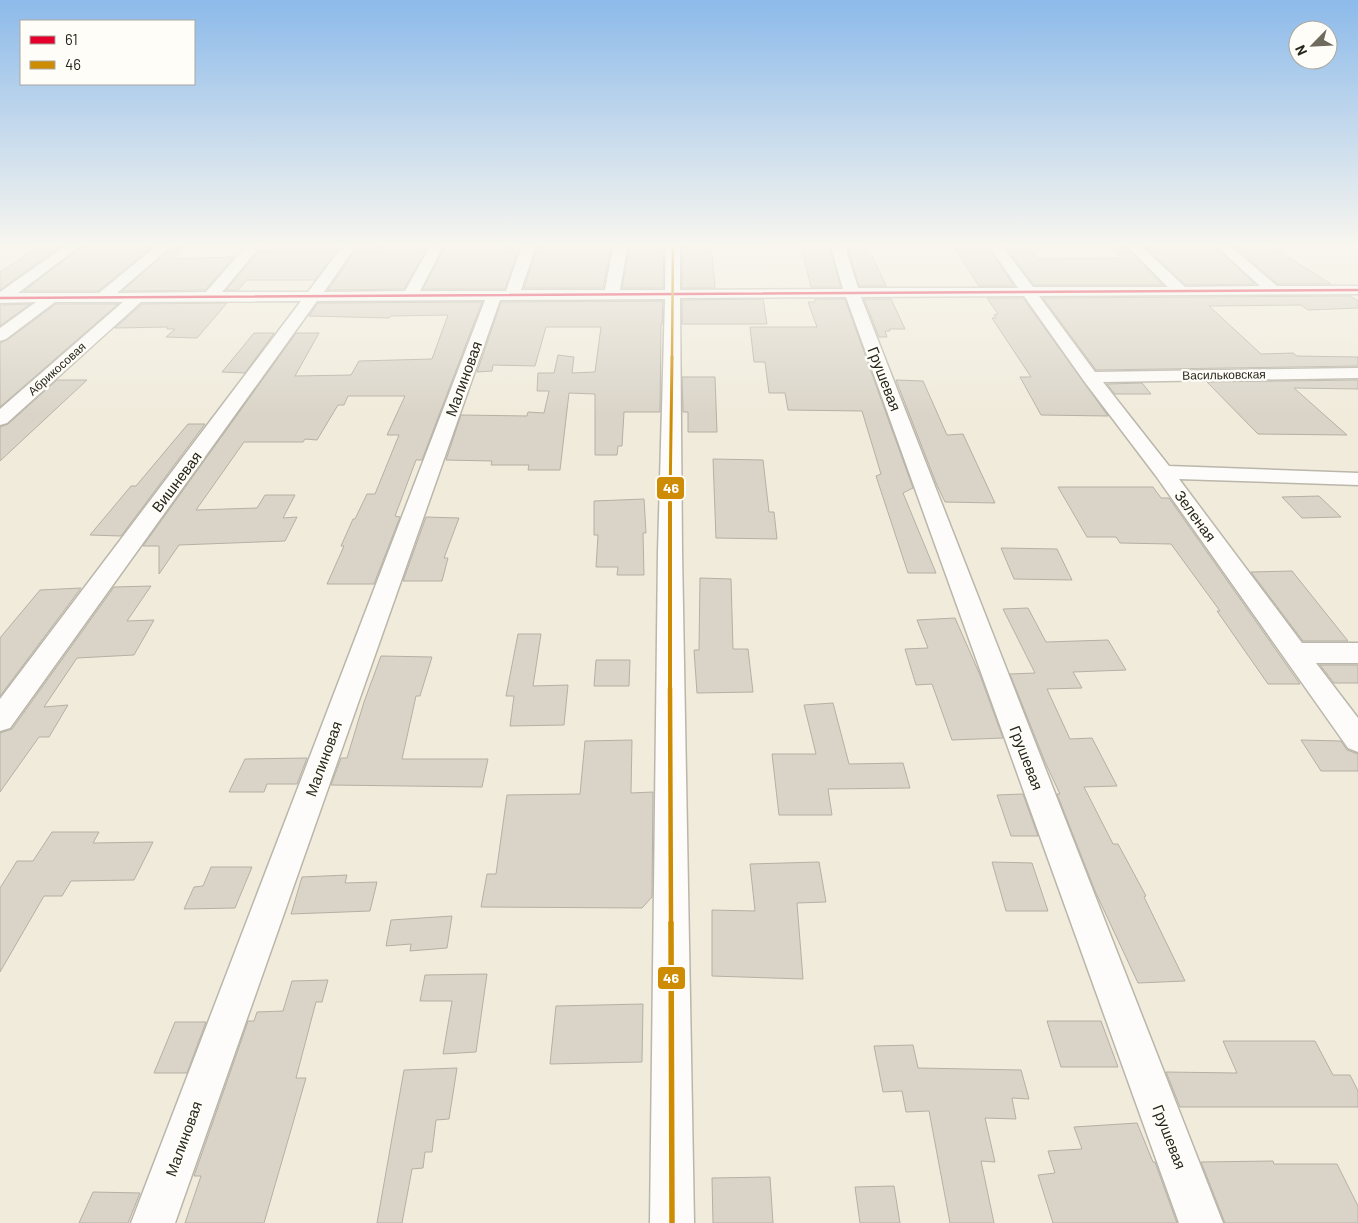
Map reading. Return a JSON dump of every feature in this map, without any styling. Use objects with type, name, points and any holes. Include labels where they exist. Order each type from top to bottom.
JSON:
[{"type":"street","points":[[0,336],[49,300]]},
{"type":"street","name":"Абрикосовая","points":[[0,419],[134,300]]},
{"type":"street","name":"Вишневая","points":[[0,720],[312,300]]},
{"type":"street","name":"Малиновая","points":[[153,1223],[501,300]]},
{"type":"street","points":[[672,1223],[670,552],[674,300]]},
{"type":"street","name":"Грушевая","points":[[855,300],[1201,1223]]},
{"type":"street","name":"Зеленая","points":[[1036,300],[1090,377],[1163,472],[1358,740]]},
{"type":"street","name":"Васильковская","points":[[1090,377],[1358,373]]},
{"type":"street","points":[[1163,472],[1358,479]]},
{"type":"street","points":[[1293,653],[1358,653]]},
{"type":"building","points":[[682,300],[763,300],[767,324],[682,324]]},
{"type":"building","points":[[815,300],[845,300],[913,488],[903,493],[936,573],[908,573],[876,476],[881,474],[862,411],[788,410],[785,393],[769,393],[765,362],[754,362],[750,327],[817,327],[808,302],[815,302]]},
{"type":"building","points":[[864,300],[892,300],[905,329],[889,329],[890,331],[885,331],[887,337],[879,337]]},
{"type":"building","points":[[988,300],[1024,300],[1108,416],[1041,415],[1020,377],[1031,377],[992,318],[996,318],[994,315],[998,314]]},
{"type":"building","points":[[1045,300],[1358,301],[1358,308],[1308,310],[1301,305],[1209,306],[1261,354],[1293,353],[1297,356],[1358,357],[1358,366],[1096,370]]},
{"type":"building","points":[[663,301],[660,412],[624,412],[622,446],[618,446],[617,455],[595,455],[595,394],[569,393],[560,470],[528,470],[529,465],[491,465],[492,461],[446,460],[461,415],[527,416],[528,412],[544,413],[549,391],[537,391],[538,373],[554,373],[558,355],[574,357],[572,373],[595,372],[601,327],[546,327],[535,366],[493,365],[492,371],[477,372],[501,302]]},
{"type":"building","points":[[482,302],[422,460],[416,460],[395,516],[400,517],[374,584],[327,584],[344,546],[341,546],[353,519],[355,519],[367,494],[375,494],[399,435],[387,435],[405,396],[348,396],[344,405],[338,405],[317,440],[305,439],[303,442],[244,442],[196,510],[257,508],[265,495],[295,495],[283,518],[297,517],[285,541],[179,545],[159,574],[159,546],[143,546],[296,333],[319,333],[295,376],[351,375],[359,361],[432,359],[448,315],[391,316],[389,318],[309,316],[318,303]]},
{"type":"building","points":[[227,303],[197,338],[166,337],[175,329],[167,329],[168,327],[115,328],[142,304]]},
{"type":"building","points":[[30,304],[0,326],[0,305]]},
{"type":"building","points":[[56,304],[118,304],[0,407],[0,343],[7,340]]},
{"type":"building","points":[[254,333],[274,333],[245,373],[222,372]]},
{"type":"building","points":[[682,377],[715,377],[717,432],[688,432],[688,412],[683,412]]},
{"type":"building","points":[[57,380],[87,380],[0,461],[0,427],[8,424]]},
{"type":"building","points":[[896,380],[923,381],[947,435],[963,434],[995,503],[945,502]]},
{"type":"building","points":[[1358,380],[1358,389],[1294,388],[1347,435],[1258,434],[1207,382]]},
{"type":"building","points":[[1142,383],[1151,394],[1115,394],[1107,384]]},
{"type":"building","points":[[188,424],[205,424],[121,536],[90,535],[131,486],[136,486]]},
{"type":"building","points":[[713,459],[763,460],[769,512],[774,512],[777,539],[716,538]]},
{"type":"building","points":[[1058,487],[1153,487],[1161,498],[1169,498],[1300,684],[1268,684],[1217,611],[1220,611],[1171,544],[1120,543],[1116,537],[1087,537]]},
{"type":"building","points":[[1319,496],[1341,517],[1302,518],[1282,497]]},
{"type":"building","points":[[644,499],[646,533],[643,533],[644,575],[617,575],[618,567],[596,567],[598,535],[594,535],[594,501]]},
{"type":"building","points":[[426,517],[459,518],[444,558],[448,558],[442,581],[403,581]]},
{"type":"building","points":[[1001,548],[1057,549],[1072,580],[1014,579]]},
{"type":"building","points":[[1292,571],[1348,641],[1303,641],[1251,572]]},
{"type":"building","points":[[700,578],[731,579],[733,649],[748,649],[753,692],[697,693],[694,650],[699,650]]},
{"type":"building","points":[[151,586],[127,621],[154,620],[134,655],[77,658],[44,707],[68,705],[49,737],[39,737],[0,792],[0,733],[12,729],[114,587]]},
{"type":"building","points":[[81,588],[0,696],[0,638],[40,590]]},
{"type":"building","points":[[1028,608],[1046,642],[1108,640],[1126,670],[1073,672],[1082,688],[1047,689],[1070,739],[1092,738],[1117,786],[1084,787],[1113,844],[1118,844],[1146,896],[1144,897],[1185,981],[1138,983],[1095,891],[1057,794],[1060,794],[1045,762],[1010,674],[1035,673],[1003,609]]},
{"type":"building","points":[[955,618],[980,675],[1003,738],[952,740],[932,684],[916,685],[905,649],[928,648],[917,620]]},
{"type":"building","points":[[518,634],[541,634],[533,686],[568,685],[564,725],[510,726],[514,696],[506,696]]},
{"type":"building","points":[[381,656],[432,657],[420,696],[416,696],[402,759],[488,759],[482,787],[331,785],[341,758],[347,758],[364,702]]},
{"type":"building","points":[[596,660],[630,660],[629,686],[594,686]]},
{"type":"building","points":[[1320,665],[1358,665],[1358,683],[1334,683]]},
{"type":"building","points":[[833,703],[849,764],[903,763],[910,788],[828,789],[832,815],[779,815],[772,754],[816,754],[804,705]]},
{"type":"building","points":[[632,740],[631,793],[653,792],[652,897],[642,908],[481,907],[487,874],[496,874],[507,795],[580,794],[585,741]]},
{"type":"building","points":[[1301,740],[1341,741],[1347,750],[1358,754],[1358,771],[1321,771]]},
{"type":"building","points":[[307,758],[297,784],[267,784],[264,792],[229,792],[245,759]]},
{"type":"building","points":[[1023,794],[1038,836],[1011,836],[997,795]]},
{"type":"building","points":[[52,832],[99,832],[93,843],[153,842],[134,880],[71,881],[62,896],[44,896],[0,972],[0,888],[17,861],[33,861]]},
{"type":"building","points":[[819,862],[826,902],[797,903],[803,979],[712,976],[712,910],[755,911],[750,864]]},
{"type":"building","points":[[992,862],[1032,863],[1048,911],[1006,911]]},
{"type":"building","points":[[211,867],[252,867],[235,908],[184,909],[194,887],[203,886]]},
{"type":"building","points":[[347,875],[345,883],[377,882],[370,911],[291,914],[302,877]]},
{"type":"building","points":[[452,916],[447,948],[410,951],[411,944],[386,946],[391,920]]},
{"type":"building","points":[[487,974],[476,1052],[443,1054],[452,1001],[420,1001],[425,975]]},
{"type":"building","points":[[328,980],[322,1002],[316,1002],[296,1078],[306,1078],[264,1223],[185,1223],[201,1176],[194,1176],[248,1021],[254,1021],[257,1012],[283,1011],[292,981]]},
{"type":"building","points":[[643,1004],[642,1062],[550,1064],[556,1006]]},
{"type":"building","points":[[1047,1021],[1101,1021],[1118,1067],[1061,1067]]},
{"type":"building","points":[[175,1022],[206,1022],[187,1073],[154,1073]]},
{"type":"building","points":[[1223,1041],[1315,1041],[1333,1075],[1350,1075],[1358,1091],[1358,1107],[1180,1107],[1166,1072],[1237,1073]]},
{"type":"building","points":[[913,1045],[918,1068],[1021,1070],[1029,1099],[1012,1098],[1016,1119],[985,1118],[995,1162],[981,1161],[994,1223],[950,1223],[929,1111],[906,1112],[902,1091],[883,1092],[874,1046]]},
{"type":"building","points":[[457,1068],[449,1119],[436,1120],[432,1152],[425,1152],[423,1168],[412,1169],[402,1223],[377,1223],[404,1070]]},
{"type":"building","points":[[1137,1123],[1153,1162],[1155,1162],[1177,1223],[1053,1223],[1038,1175],[1055,1173],[1048,1151],[1082,1149],[1074,1127]]},
{"type":"building","points":[[1273,1161],[1274,1164],[1337,1164],[1358,1206],[1358,1223],[1225,1223],[1201,1162]]},
{"type":"building","points":[[770,1177],[773,1223],[713,1223],[712,1178]]},
{"type":"building","points":[[894,1186],[900,1223],[860,1223],[855,1187]]},
{"type":"building","points":[[93,1192],[140,1193],[128,1223],[79,1223]]},
{"type":"transit line","name":"46","points":[[672,300],[670,552],[672,1223]]}]
